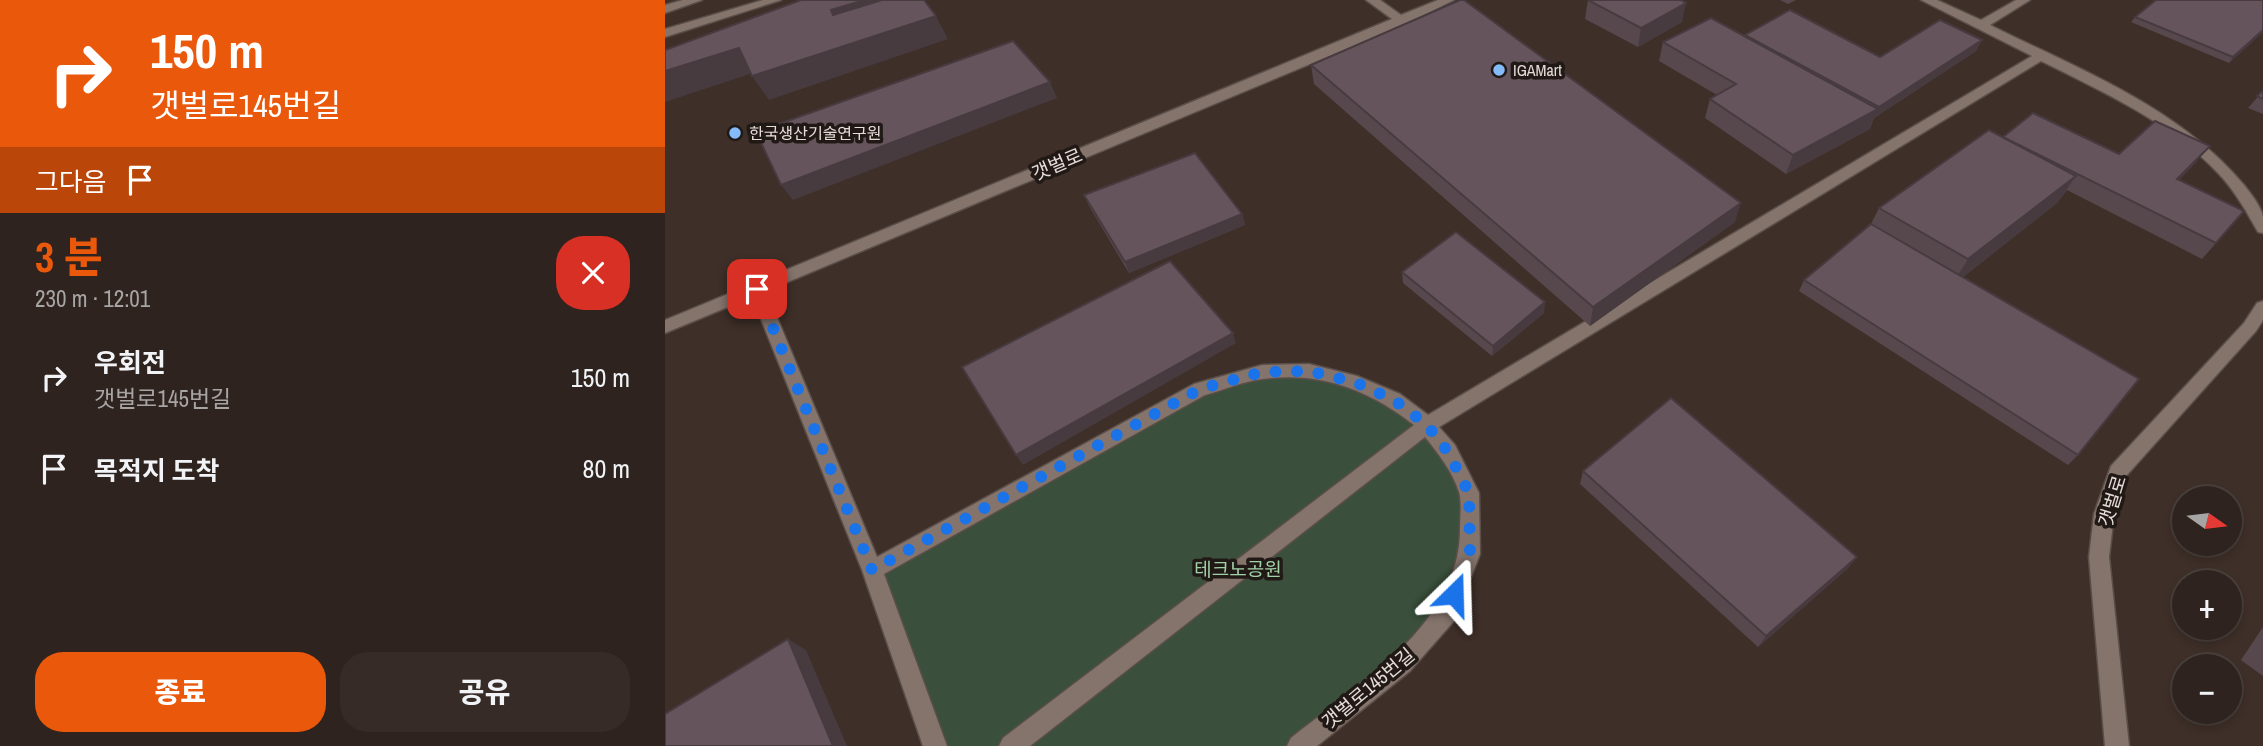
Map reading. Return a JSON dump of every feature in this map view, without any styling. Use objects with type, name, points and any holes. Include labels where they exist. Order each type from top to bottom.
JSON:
[{"type":"street","points":[[665,9],[696,0]]},
{"type":"street","points":[[665,33],[775,0]]},
{"type":"street","points":[[1372,0],[1402,21]]},
{"type":"street","name":"갯벌로","points":[[665,327],[1448,0]]},
{"type":"street","points":[[1927,0],[1983,24],[2159,117],[2188,139],[2238,188],[2257,214],[2263,228]]},
{"type":"street","points":[[1983,24],[2024,0]]},
{"type":"street","points":[[1010,746],[1427,425],[2041,56]]},
{"type":"street","points":[[757,289],[872,570],[935,746]]},
{"type":"street","name":"갯벌로","points":[[2117,746],[2099,557],[2104,514],[2118,472],[2250,327],[2263,307]]},
{"type":"street","name":"갯벌로145번길","points":[[872,570],[1200,389],[1262,372],[1309,371],[1357,383],[1394,400],[1427,425],[1448,452],[1469,493],[1470,554],[1446,614],[1402,663],[1299,746]]},
{"type":"green space","name":"테크노공원","points":[[1262,372],[1357,383],[1427,425],[1469,493],[1446,614],[1299,746],[942,746],[872,570],[1200,389]]},
{"type":"building","points":[[801,0],[865,0],[831,10],[833,15],[882,0],[924,0],[936,16],[752,76],[739,48],[665,71],[665,50]]},
{"type":"building","points":[[1464,0],[1741,203],[1593,307],[1311,65]]},
{"type":"building","points":[[1588,0],[1681,0],[1686,3],[1641,28]]},
{"type":"building","points":[[2156,0],[2263,0],[2263,30],[2233,57],[2135,17]]},
{"type":"building","points":[[1790,10],[1880,57],[1940,20],[1982,40],[1879,107],[1745,35]]},
{"type":"building","points":[[1711,18],[1878,109],[1793,155],[1710,99],[1736,84],[1663,42]]},
{"type":"building","points":[[1013,41],[1050,82],[781,185],[756,132]]},
{"type":"building","points":[[2033,113],[2119,154],[2155,121],[2210,146],[2177,179],[2244,211],[2216,243],[2003,137]]},
{"type":"building","points":[[1989,130],[2076,176],[1968,259],[1879,208]]},
{"type":"building","points":[[1195,153],[1242,214],[1125,262],[1084,195]]},
{"type":"building","points":[[1871,224],[2139,379],[2078,455],[1804,280]]},
{"type":"building","points":[[1456,232],[1545,302],[1493,346],[1402,272]]},
{"type":"building","points":[[1170,261],[1233,333],[1016,455],[962,367]]},
{"type":"building","points":[[1671,398],[1857,557],[1766,636],[1583,471]]},
{"type":"building","points":[[788,639],[833,746],[665,746],[665,714]]},
{"type":"place","name":"IGAMart","points":[[1499,70]]},
{"type":"place","name":"한국생산기술연구원","points":[[735,133]]},
{"type":"route","points":[[757,289],[872,570],[1200,389],[1262,372],[1309,371],[1357,383],[1394,400],[1427,425],[1448,452],[1469,493],[1470,554],[1454,594]]}]
